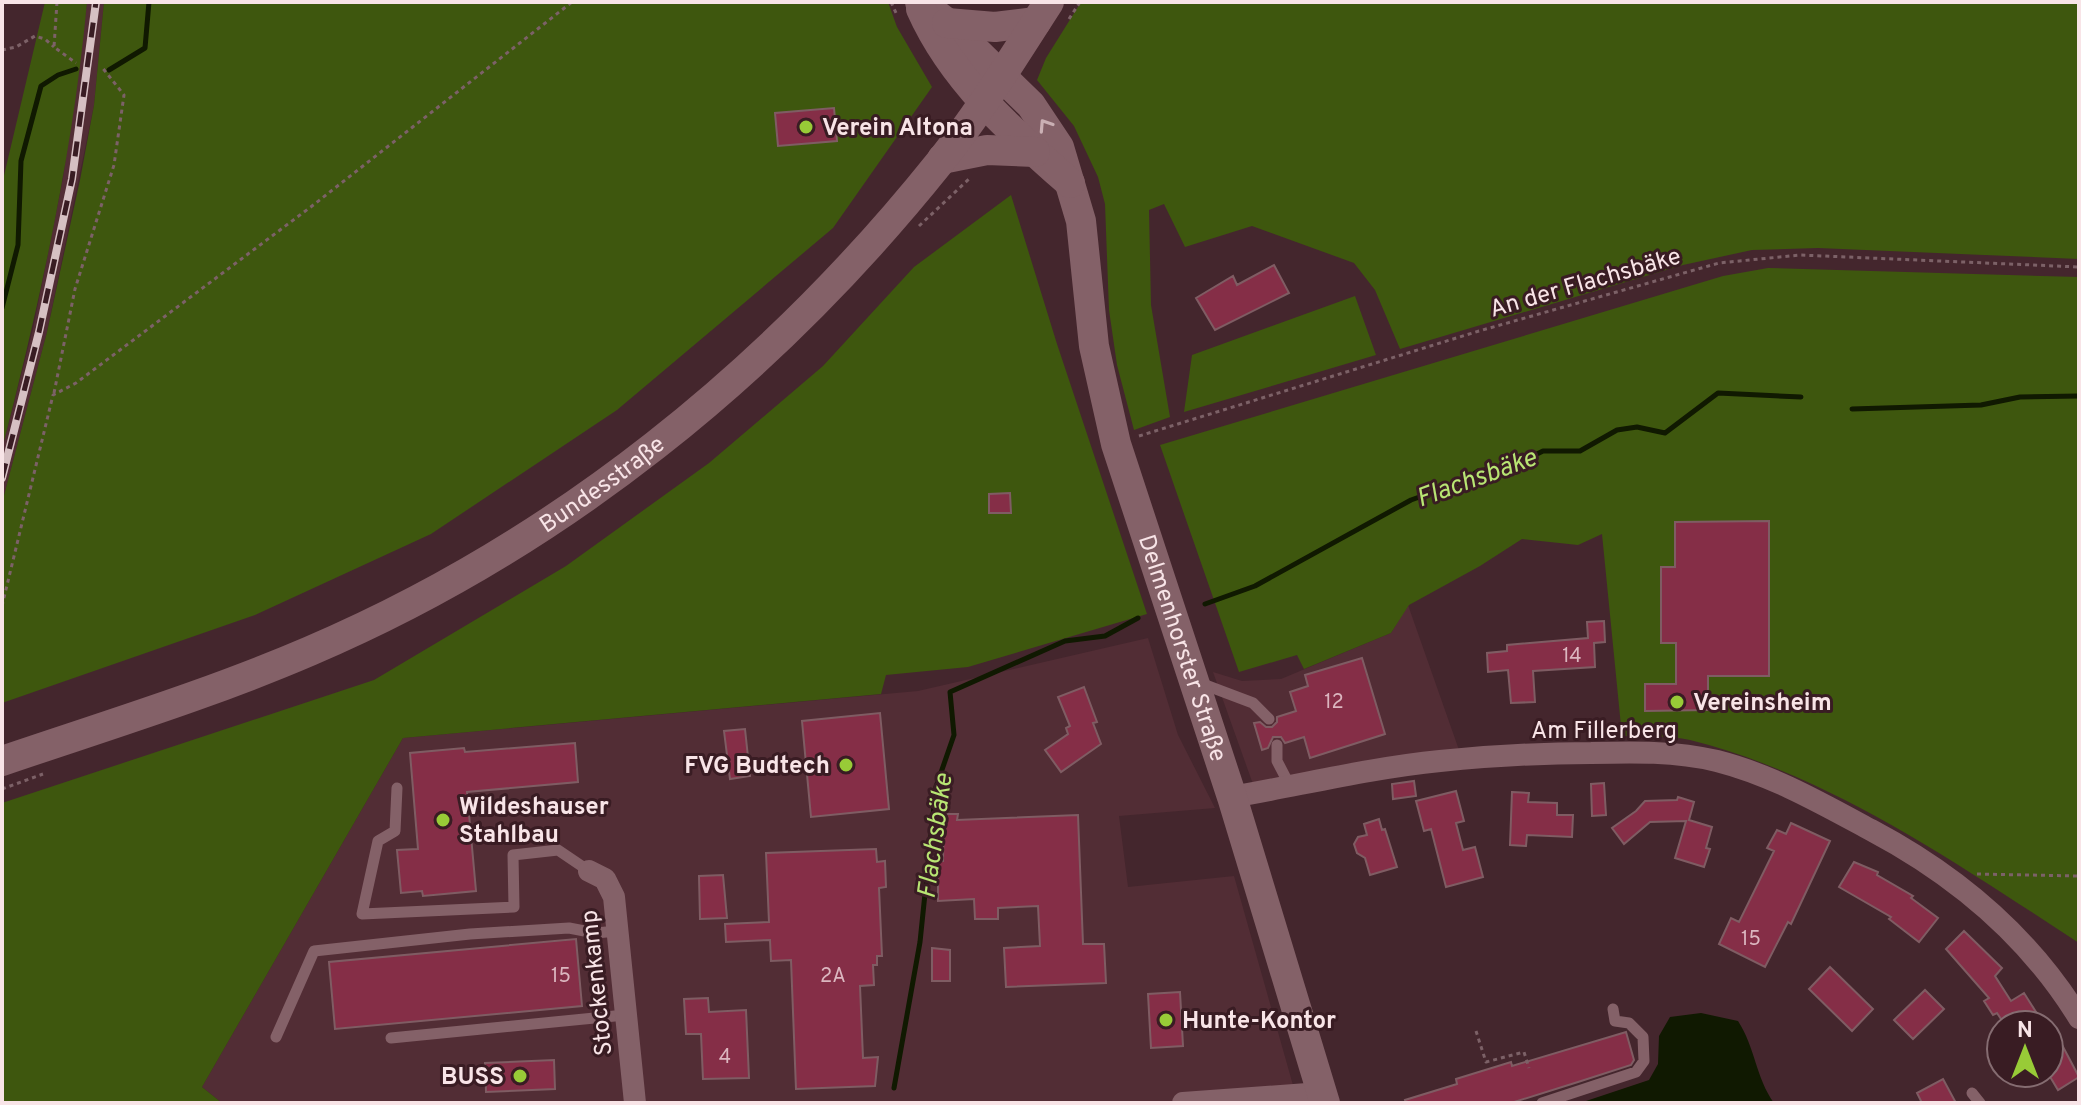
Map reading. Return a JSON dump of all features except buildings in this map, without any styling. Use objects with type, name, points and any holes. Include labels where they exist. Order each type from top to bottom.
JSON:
[{"type":"main road","name":"Delmenhorster Straße","points":[[918,2],[947,23],[1002,74],[1047,125],[1059,147],[1081,221],[1094,346],[1116,444],[1232,797],[1323,1098]]},
{"type":"main road","points":[[918,2],[932,35],[983,102],[1072,185]]},
{"type":"main road","points":[[947,23],[995,27],[1042,12]]},
{"type":"main road","name":"Bundesstraße","points":[[2,761],[243,678],[312,650],[435,589],[555,518],[668,436],[773,345],[870,245],[942,159],[1042,12]]},
{"type":"main road","points":[[942,159],[987,150],[1035,152]]},
{"type":"street","name":"Am Fillerberg","points":[[1232,797],[1438,761],[1556,753],[1657,752],[1716,761],[1785,784],[1899,845],[1955,881],[2007,925],[2066,997],[2079,1018]]},
{"type":"street","name":"Stockenkamp","points":[[589,871],[605,879],[614,897],[635,1103]]},
{"type":"street","points":[[1183,1103],[1323,1098]]},
{"type":"lane","points":[[1194,681],[1253,703],[1269,719]]},
{"type":"lane","points":[[1277,745],[1277,761],[1290,786]]},
{"type":"lane","points":[[397,788],[395,831],[378,841],[362,914],[514,907],[513,855],[558,850],[589,871]]},
{"type":"lane","points":[[276,1037],[314,951],[485,933],[569,928],[595,933],[618,931]]},
{"type":"lane","points":[[1542,1103],[1636,1072],[1644,1061],[1643,1037],[1629,1023],[1615,1021],[1613,1009]]},
{"type":"lane","points":[[391,1038],[625,1015]]},
{"type":"path","points":[[54,47],[57,2]]},
{"type":"path","points":[[53,395],[76,383],[312,206],[572,2]]},
{"type":"path","points":[[2067,2],[2079,2]]},
{"type":"path","points":[[2,50],[16,47],[35,36],[76,63]]},
{"type":"path","points":[[2,606],[75,289],[114,165],[124,95],[101,66]]},
{"type":"path","name":"An der Flachsbäke","points":[[1116,444],[1479,331],[1719,263],[1800,255],[2079,267]]},
{"type":"path","points":[[1955,881],[1966,874],[2079,876]]},
{"type":"path","points":[[1476,1031],[1486,1062],[1524,1052],[1529,1068]]},
{"type":"shaded area","points":[[87,2],[104,2],[94,105],[47,332],[2,503],[2,449],[33,329],[63,178]]},
{"type":"shaded area","points":[[1408,605],[1459,750],[1254,787],[1213,672],[1242,681],[1281,679],[1391,633]]},
{"type":"shaded area","points":[[1148,638],[1178,735],[1215,808],[1119,816],[1128,887],[1234,876],[1298,1103],[222,1103],[202,1087],[403,738],[918,691]]},
{"type":"shaded area","points":[[1701,1013],[1738,1021],[1774,1103],[1580,1103],[1649,1080],[1658,1064],[1659,1036],[1670,1017]]},
{"type":"green space","points":[[45,2],[87,2],[73,115],[54,227],[2,449],[2,184]]},
{"type":"green space","points":[[104,2],[888,2],[897,27],[932,87],[833,228],[617,410],[431,534],[255,615],[2,703],[2,503],[47,332],[94,105]],"holes":[[[834,108],[778,145],[776,113]]]},
{"type":"green space","points":[[1081,2],[2079,2],[2079,259],[1818,248],[1752,250],[1683,265],[1400,349],[1375,290],[1354,263],[1252,226],[1185,247],[1164,204],[1149,210],[1151,305],[1170,417],[1134,430],[1117,365],[1109,310],[1105,204],[1098,177],[1074,126],[1037,80],[1046,58]]},
{"type":"green space","points":[[1011,195],[1147,614],[968,667],[886,675],[881,694],[403,738],[202,1087],[222,1103],[2,1103],[2,803],[374,680],[566,566],[709,463],[823,366],[914,267]]},
{"type":"green space","points":[[1768,268],[2079,277],[2079,943],[1892,825],[1793,776],[1690,740],[1622,736],[1602,534],[1578,545],[1522,539],[1409,605],[1391,633],[1304,669],[1297,655],[1239,672],[1160,445],[1723,276]]},
{"type":"green space","points":[[1355,296],[1376,355],[1184,412],[1192,355]]},
{"type":"waterway","points":[[109,70],[145,48],[149,2]]},
{"type":"waterway","points":[[2,308],[18,245],[21,161],[41,86],[58,75],[76,69]]},
{"type":"waterway","name":"Flachsbäke","points":[[1205,604],[1255,586],[1411,500],[1464,481],[1478,471],[1513,466],[1543,451],[1580,451],[1617,430],[1637,427],[1665,433],[1718,393],[1801,397]]},
{"type":"waterway","name":"Flachsbäke","points":[[1852,409],[1981,405],[2020,397],[2079,396]]},
{"type":"waterway","name":"Flachsbäke","points":[[894,1088],[920,942],[936,787],[954,735],[950,692],[1065,641],[1105,636],[1138,618]]},
{"type":"railway","points":[[2,478],[39,332],[72,179],[96,2]]},
{"type":"place","name":"Verein Altona","points":[[806,127]]},
{"type":"place","name":"Vereinsheim","points":[[1677,702]]},
{"type":"place","name":"FVG Budtech","points":[[846,765]]},
{"type":"place","name":"Wildeshauser Stahlbau","points":[[443,820]]},
{"type":"place","name":"Hunte-Kontor","points":[[1166,1020]]},
{"type":"place","name":"BUSS","points":[[520,1076]]}]
